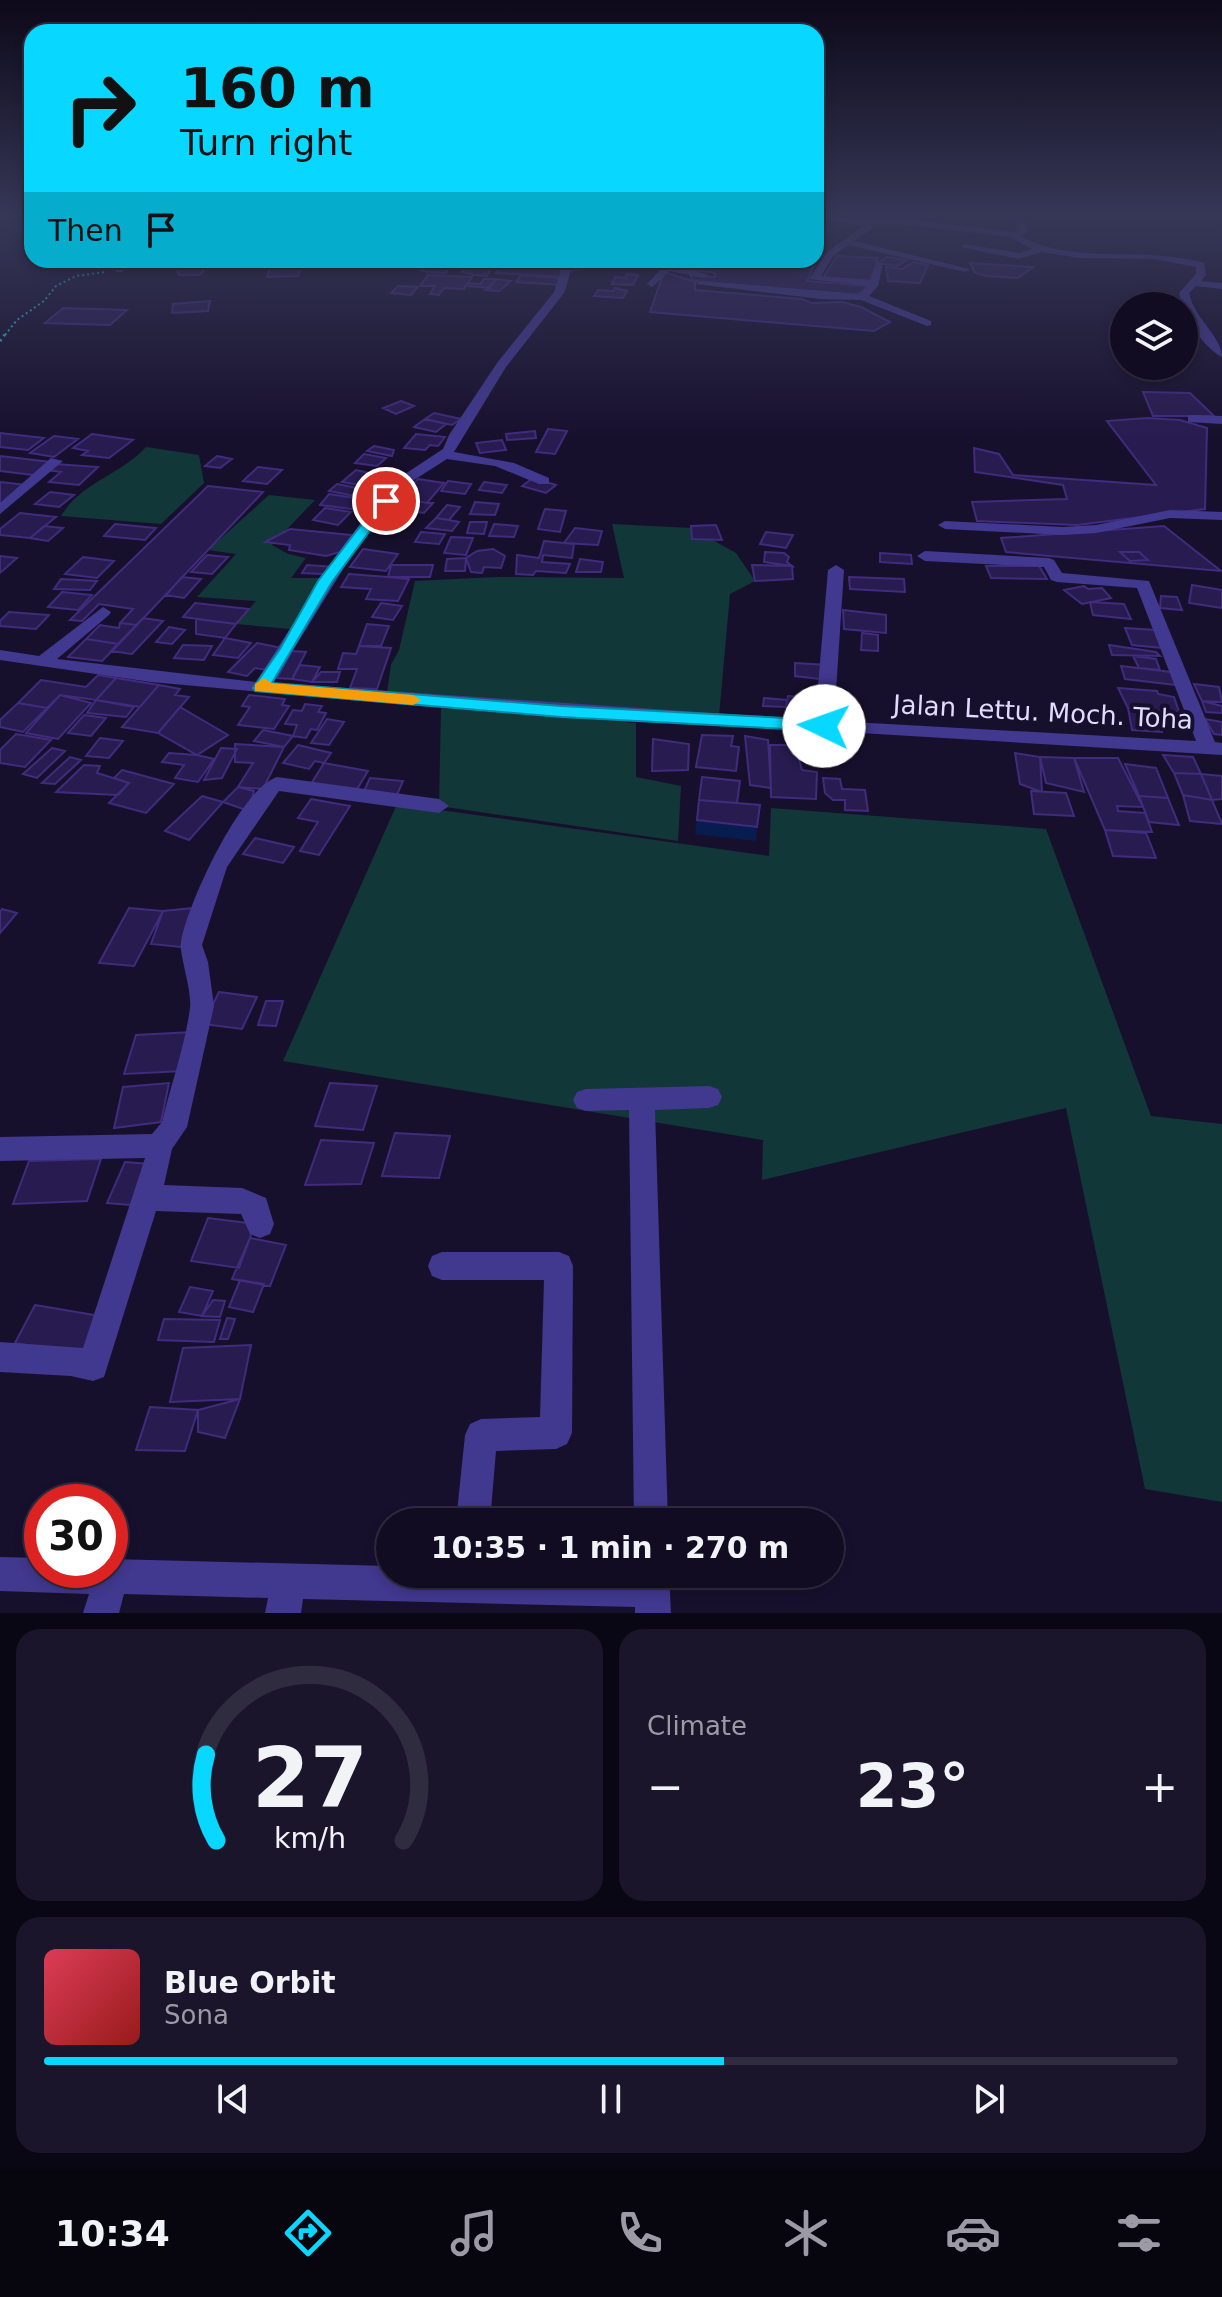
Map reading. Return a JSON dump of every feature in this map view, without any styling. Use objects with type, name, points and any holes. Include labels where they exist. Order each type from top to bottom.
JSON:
[{"type":"street","points":[[261,688],[325,581],[371,519],[401,484],[421,468],[447,455],[454,446],[455,435],[501,365],[560,290]]},
{"type":"street","points":[[782,290],[862,297],[927,323]]},
{"type":"street","points":[[862,297],[868,290]]},
{"type":"street","points":[[1187,290],[1185,301],[1207,337],[1222,354]]},
{"type":"street","points":[[1207,337],[1222,338]]},
{"type":"street","points":[[1192,419],[1222,420]]},
{"type":"street","points":[[447,455],[501,462],[544,481]]},
{"type":"street","points":[[0,510],[56,461]]},
{"type":"street","points":[[945,525],[1063,531],[1096,529],[1170,514],[1222,516]]},
{"type":"street","points":[[925,556],[1049,563],[1057,577],[1143,584],[1215,749]]},
{"type":"street","points":[[824,726],[836,570]]},
{"type":"street","points":[[43,662],[103,612]]},
{"type":"street","name":"Jalan Lettu. Moch. Toha","points":[[0,655],[261,688],[561,712],[1215,749]]},
{"type":"street","points":[[0,1357],[93,1366],[147,1197],[159,1156],[158,1146],[174,1127],[202,1006],[197,962],[191,945],[213,876],[269,788],[277,784],[439,806]]},
{"type":"street","points":[[586,1100],[709,1097]]},
{"type":"street","points":[[642,1098],[651,1508]]},
{"type":"street","points":[[0,1149],[158,1146]]},
{"type":"street","points":[[147,1197],[242,1201],[256,1207],[260,1224]]},
{"type":"street","points":[[442,1266],[559,1266],[556,1433],[481,1435],[474,1508]]},
{"type":"street","points":[[0,1574],[24,1575]]},
{"type":"street","points":[[128,1579],[286,1597],[382,1588]]},
{"type":"street","points":[[101,1613],[108,1588]]},
{"type":"street","points":[[591,1588],[653,1592]]},
{"type":"path","points":[[0,341],[17,320],[44,301],[53,290]]},
{"type":"green space","points":[[146,447],[199,455],[204,483],[161,524],[61,516],[79,495],[125,465]]},
{"type":"green space","points":[[269,495],[315,500],[272,545],[288,554],[306,558],[291,578],[320,578],[290,629],[236,624],[256,601],[197,597],[236,554],[208,550]]},
{"type":"green space","points":[[612,524],[691,528],[736,553],[755,581],[730,594],[719,716],[387,692],[391,665],[399,650],[415,581],[496,577],[624,578]]},
{"type":"green space","points":[[441,708],[636,723],[636,777],[681,786],[678,841],[439,806]]},
{"type":"green space","points":[[397,804],[769,856],[771,808],[1046,829],[1151,1116],[1222,1124],[1222,1502],[1145,1489],[1066,1108],[762,1180],[763,1140],[283,1061]]},
{"type":"water","points":[[697,821],[757,827],[756,841],[695,834]]},
{"type":"building","points":[[394,290],[415,290],[411,295],[391,293]]},
{"type":"building","points":[[432,290],[442,290],[439,295],[430,294]]},
{"type":"building","points":[[598,290],[627,291],[623,298],[594,296]]},
{"type":"building","points":[[658,290],[698,290],[802,299],[811,303],[842,302],[861,307],[890,322],[874,331],[650,312]]},
{"type":"building","points":[[802,290],[863,290],[857,295]]},
{"type":"building","points":[[210,301],[208,311],[172,313],[173,304]]},
{"type":"building","points":[[63,308],[127,310],[110,325],[45,323]]},
{"type":"building","points":[[1143,392],[1190,393],[1214,416],[1153,416]]},
{"type":"building","points":[[401,401],[414,406],[396,414],[383,408]]},
{"type":"building","points":[[434,413],[461,419],[452,425],[425,419]]},
{"type":"building","points":[[1147,418],[1180,420],[1207,428],[1205,509],[1077,525],[977,521],[972,502],[1067,499],[1063,485],[975,472],[974,448],[999,454],[1013,475],[1156,485],[1107,421]]},
{"type":"building","points":[[425,419],[446,424],[436,432],[414,427]]},
{"type":"building","points":[[548,429],[567,431],[555,454],[536,452]]},
{"type":"building","points":[[535,431],[536,438],[507,440],[506,434]]},
{"type":"building","points":[[0,433],[44,438],[28,450],[0,447]]},
{"type":"building","points":[[92,434],[133,440],[109,458],[82,455],[88,451],[73,448]]},
{"type":"building","points":[[416,434],[445,437],[438,446],[430,445],[425,450],[404,448]]},
{"type":"building","points":[[54,436],[78,439],[54,457],[30,453]]},
{"type":"building","points":[[502,440],[506,450],[480,453],[476,443]]},
{"type":"building","points":[[374,446],[394,450],[392,456],[367,451]]},
{"type":"building","points":[[364,454],[386,458],[377,466],[355,463]]},
{"type":"building","points":[[0,456],[51,462],[33,475],[0,471]]},
{"type":"building","points":[[217,456],[232,459],[220,468],[205,466]]},
{"type":"building","points":[[55,464],[98,467],[79,485],[49,482],[61,472],[47,470]]},
{"type":"building","points":[[258,467],[282,470],[267,484],[243,481]]},
{"type":"building","points":[[356,470],[373,474],[359,485],[342,482]]},
{"type":"building","points":[[378,473],[399,475],[390,485],[369,483]]},
{"type":"building","points":[[533,478],[556,485],[546,493],[522,486]]},
{"type":"building","points":[[418,479],[444,483],[427,503],[407,499],[413,493],[406,491]]},
{"type":"building","points":[[448,481],[471,484],[465,494],[441,491]]},
{"type":"building","points":[[1,482],[26,485],[0,505]]},
{"type":"building","points":[[484,482],[507,485],[502,493],[479,490]]},
{"type":"building","points":[[337,484],[378,492],[370,499],[329,491]]},
{"type":"building","points":[[208,486],[263,492],[137,625],[120,623],[133,609],[99,604],[82,621],[70,620]]},
{"type":"building","points":[[50,492],[74,495],[59,507],[35,504]]},
{"type":"building","points":[[329,494],[368,500],[359,510],[320,505]]},
{"type":"building","points":[[407,499],[433,503],[424,513],[399,509]]},
{"type":"building","points":[[475,502],[499,504],[495,515],[470,514]]},
{"type":"building","points":[[447,505],[460,507],[449,520],[436,518]]},
{"type":"building","points":[[325,508],[351,512],[338,525],[313,520]]},
{"type":"building","points":[[545,509],[566,511],[560,532],[538,529]]},
{"type":"building","points":[[20,513],[56,517],[30,538],[0,535],[0,529]]},
{"type":"building","points":[[436,518],[459,522],[452,531],[426,528]]},
{"type":"building","points":[[470,522],[487,522],[484,534],[467,533]]},
{"type":"building","points":[[115,524],[156,528],[145,540],[104,536]]},
{"type":"building","points":[[494,524],[518,526],[514,537],[489,536]]},
{"type":"building","points":[[716,525],[722,540],[692,539],[691,526]]},
{"type":"building","points":[[44,526],[63,528],[48,541],[30,538]]},
{"type":"building","points":[[1164,526],[1221,571],[1006,552],[1001,538]]},
{"type":"building","points":[[575,528],[602,531],[598,545],[564,543]]},
{"type":"building","points":[[290,529],[352,535],[340,552],[326,556],[289,550],[290,545],[265,542]]},
{"type":"building","points":[[421,532],[445,534],[439,544],[415,542]]},
{"type":"building","points":[[766,532],[793,535],[786,548],[760,544]]},
{"type":"building","points":[[451,537],[473,538],[466,555],[444,553]]},
{"type":"building","points":[[544,541],[574,544],[572,558],[543,555],[542,562],[570,564],[566,573],[536,571],[533,575],[516,574],[517,555],[539,558]]},
{"type":"building","points":[[363,549],[398,554],[386,571],[350,567]]},
{"type":"building","points":[[493,549],[505,556],[501,568],[484,567],[482,573],[471,572],[466,558],[477,551]]},
{"type":"building","points":[[765,552],[784,553],[792,566],[764,562]]},
{"type":"building","points":[[1120,552],[1139,552],[1148,560],[1130,561]]},
{"type":"building","points":[[880,553],[911,555],[912,564],[880,562]]},
{"type":"building","points":[[207,555],[228,557],[212,574],[191,572]]},
{"type":"building","points":[[0,556],[17,558],[0,573]]},
{"type":"building","points":[[83,557],[114,561],[97,578],[65,574]]},
{"type":"building","points":[[466,558],[465,571],[445,571],[447,559]]},
{"type":"building","points":[[580,559],[603,562],[601,572],[576,572]]},
{"type":"building","points":[[307,565],[335,567],[323,574],[302,573]]},
{"type":"building","points":[[391,565],[433,565],[430,577],[388,577]]},
{"type":"building","points":[[752,565],[792,566],[793,579],[755,581]]},
{"type":"building","points":[[986,566],[1039,566],[1047,579],[991,578]]},
{"type":"building","points":[[349,574],[409,579],[398,601],[366,599],[371,589],[341,587]]},
{"type":"building","points":[[182,577],[201,579],[184,598],[166,595]]},
{"type":"building","points":[[849,577],[904,579],[905,592],[850,589]]},
{"type":"building","points":[[61,579],[97,581],[90,590],[54,589]]},
{"type":"building","points":[[1192,585],[1222,590],[1222,608],[1189,603]]},
{"type":"building","points":[[1084,586],[1088,589],[1102,588],[1111,598],[1082,604],[1064,590]]},
{"type":"building","points":[[62,592],[92,595],[78,610],[48,607]]},
{"type":"building","points":[[1161,596],[1177,597],[1182,610],[1160,608]]},
{"type":"building","points":[[1090,602],[1124,604],[1131,619],[1093,615]]},
{"type":"building","points":[[195,603],[249,609],[236,624],[183,617]]},
{"type":"building","points":[[381,603],[402,606],[393,620],[372,617]]},
{"type":"building","points":[[843,610],[886,615],[886,633],[844,629]]},
{"type":"building","points":[[9,612],[49,615],[36,629],[0,626],[0,621]]},
{"type":"building","points":[[143,618],[163,621],[132,654],[111,651]]},
{"type":"building","points":[[196,619],[236,624],[225,638],[196,634]]},
{"type":"building","points":[[120,623],[137,625],[119,644],[86,639],[100,625],[119,628]]},
{"type":"building","points":[[367,624],[389,626],[381,646],[359,646]]},
{"type":"building","points":[[169,627],[185,630],[172,644],[156,642]]},
{"type":"building","points":[[1125,628],[1156,630],[1163,648],[1132,645]]},
{"type":"building","points":[[862,633],[878,635],[878,651],[861,650]]},
{"type":"building","points":[[225,638],[251,643],[238,658],[213,655]]},
{"type":"building","points":[[86,639],[119,644],[102,661],[68,657]]},
{"type":"building","points":[[257,643],[287,649],[267,670],[255,668],[247,676],[228,672]]},
{"type":"building","points":[[183,645],[212,646],[204,660],[174,658]]},
{"type":"building","points":[[1109,645],[1156,652],[1160,656],[1112,655]]},
{"type":"building","points":[[359,646],[391,648],[377,689],[350,688],[357,669],[338,669],[343,653],[356,654]]},
{"type":"building","points":[[292,651],[306,652],[292,679],[277,678]]},
{"type":"building","points":[[1133,656],[1156,659],[1160,670],[1139,668]]},
{"type":"building","points":[[795,663],[828,665],[827,680],[795,676]]},
{"type":"building","points":[[300,665],[320,667],[312,682],[292,679]]},
{"type":"building","points":[[1121,666],[1171,672],[1176,685],[1125,679]]},
{"type":"building","points":[[321,672],[340,672],[337,682],[312,682]]},
{"type":"building","points":[[98,675],[116,678],[96,700],[60,695],[47,708],[18,703],[41,680],[86,687]]},
{"type":"building","points":[[116,678],[159,685],[140,707],[96,700]]},
{"type":"building","points":[[1194,684],[1219,687],[1222,702],[1202,701]]},
{"type":"building","points":[[159,685],[180,689],[175,695],[189,697],[158,733],[122,727]]},
{"type":"building","points":[[1118,688],[1157,691],[1158,694],[1174,697],[1179,712],[1128,708]]},
{"type":"building","points":[[60,695],[91,703],[58,739],[26,733]]},
{"type":"building","points":[[249,695],[285,699],[282,705],[289,706],[274,729],[238,725],[250,707],[242,706]]},
{"type":"building","points":[[788,696],[813,698],[812,709],[786,707]]},
{"type":"building","points":[[764,698],[787,700],[786,707],[763,706]]},
{"type":"building","points":[[96,700],[134,707],[126,717],[87,713]]},
{"type":"building","points":[[1202,701],[1222,706],[1222,713],[1206,712]]},
{"type":"building","points":[[18,703],[47,708],[23,732],[0,727],[0,720]]},
{"type":"building","points":[[305,704],[322,706],[318,712],[326,713],[317,730],[311,729],[306,738],[293,736],[297,725],[285,724],[293,710],[302,711]]},
{"type":"building","points":[[180,707],[228,735],[197,755],[158,733]]},
{"type":"building","points":[[1128,708],[1153,711],[1162,732],[1132,730]]},
{"type":"building","points":[[84,715],[106,718],[91,736],[68,733]]},
{"type":"building","points":[[327,719],[344,722],[329,745],[311,743]]},
{"type":"building","points":[[1205,719],[1222,722],[1222,735],[1214,734]]},
{"type":"building","points":[[263,730],[293,736],[284,747],[254,741]]},
{"type":"building","points":[[16,734],[51,740],[25,767],[0,763],[0,750]]},
{"type":"building","points":[[702,735],[733,736],[731,746],[739,747],[736,771],[696,767]]},
{"type":"building","points":[[745,736],[768,740],[771,788],[750,785]]},
{"type":"building","points":[[100,738],[123,741],[109,758],[86,756]]},
{"type":"building","points":[[653,739],[689,744],[688,770],[652,771]]},
{"type":"building","points":[[235,744],[284,747],[263,789],[238,787],[253,763],[235,762]]},
{"type":"building","points":[[298,745],[331,753],[324,763],[315,761],[309,769],[283,763]]},
{"type":"building","points":[[770,745],[795,745],[802,770],[817,772],[816,799],[771,797]]},
{"type":"building","points":[[52,748],[65,751],[37,778],[23,774]]},
{"type":"building","points":[[221,748],[237,749],[222,778],[204,780]]},
{"type":"building","points":[[169,753],[214,759],[198,782],[175,778],[184,765],[162,762]]},
{"type":"building","points":[[1015,753],[1040,757],[1042,792],[1020,784]]},
{"type":"building","points":[[1163,755],[1193,757],[1201,774],[1174,773]]},
{"type":"building","points":[[70,757],[81,760],[55,784],[42,783]]},
{"type":"building","points":[[1040,757],[1074,758],[1084,792],[1046,783]]},
{"type":"building","points":[[1074,758],[1118,758],[1143,807],[1117,806],[1118,811],[1145,813],[1152,832],[1105,830]]},
{"type":"building","points":[[324,763],[368,771],[356,791],[311,784]]},
{"type":"building","points":[[1125,764],[1156,768],[1168,798],[1139,796]]},
{"type":"building","points":[[84,765],[100,766],[97,773],[129,783],[118,795],[56,792]]},
{"type":"building","points":[[122,770],[174,784],[146,813],[109,803],[129,783],[114,778]]},
{"type":"building","points":[[1174,773],[1201,774],[1212,800],[1183,795]]},
{"type":"building","points":[[1201,774],[1222,776],[1222,799],[1212,800]]},
{"type":"building","points":[[702,777],[740,781],[737,803],[699,800]]},
{"type":"building","points":[[370,778],[403,781],[396,797],[363,793]]},
{"type":"building","points":[[823,778],[840,779],[842,789],[865,790],[868,811],[845,810],[845,800],[833,800],[825,793]]},
{"type":"building","points":[[238,787],[254,791],[249,811],[223,802]]},
{"type":"building","points":[[1031,791],[1066,793],[1074,816],[1034,814]]},
{"type":"building","points":[[1183,795],[1212,800],[1222,824],[1190,821]]},
{"type":"building","points":[[202,796],[223,802],[189,840],[165,831]]},
{"type":"building","points":[[1139,796],[1168,798],[1179,825],[1149,822]]},
{"type":"building","points":[[311,799],[350,806],[319,855],[300,851],[318,822],[298,818]]},
{"type":"building","points":[[699,800],[760,805],[757,827],[697,820]]},
{"type":"building","points":[[1105,830],[1146,833],[1156,858],[1113,856]]},
{"type":"building","points":[[255,838],[294,847],[283,863],[243,854]]},
{"type":"building","points":[[129,908],[163,911],[134,966],[99,963]]},
{"type":"building","points":[[194,908],[181,947],[151,944],[163,911]]},
{"type":"building","points":[[2,909],[17,913],[0,933],[0,912]]},
{"type":"building","points":[[219,992],[257,997],[242,1029],[203,1024]]},
{"type":"building","points":[[266,1001],[283,1001],[276,1026],[258,1025]]},
{"type":"building","points":[[192,1032],[183,1071],[124,1074],[136,1035]]},
{"type":"building","points":[[169,1083],[161,1122],[114,1128],[123,1087]]},
{"type":"building","points":[[330,1083],[377,1086],[363,1130],[315,1126]]},
{"type":"building","points":[[395,1133],[450,1136],[439,1178],[382,1176]]},
{"type":"building","points":[[321,1140],[374,1143],[361,1184],[305,1185]]},
{"type":"building","points":[[101,1159],[87,1201],[13,1204],[29,1161]]},
{"type":"building","points":[[125,1162],[149,1164],[131,1205],[107,1203]]},
{"type":"building","points":[[208,1218],[255,1224],[239,1268],[191,1261]]},
{"type":"building","points":[[250,1238],[286,1245],[270,1286],[232,1279]]},
{"type":"building","points":[[240,1280],[264,1284],[253,1312],[229,1307]]},
{"type":"building","points":[[190,1287],[213,1291],[202,1316],[179,1312]]},
{"type":"building","points":[[213,1300],[225,1301],[220,1317],[202,1316]]},
{"type":"building","points":[[35,1305],[100,1316],[81,1355],[15,1343]]},
{"type":"building","points":[[227,1318],[235,1319],[228,1339],[220,1339]]},
{"type":"building","points":[[164,1319],[220,1320],[214,1342],[158,1340]]},
{"type":"building","points":[[251,1345],[240,1399],[170,1402],[183,1348]]},
{"type":"building","points":[[240,1399],[225,1438],[198,1432],[198,1410]]},
{"type":"building","points":[[150,1407],[198,1410],[185,1451],[136,1450]]},
{"type":"slow traffic","points":[[264,683],[261,688],[413,700]]},
{"type":"route","points":[[386,501],[325,581],[261,688],[561,712],[824,726]]}]
